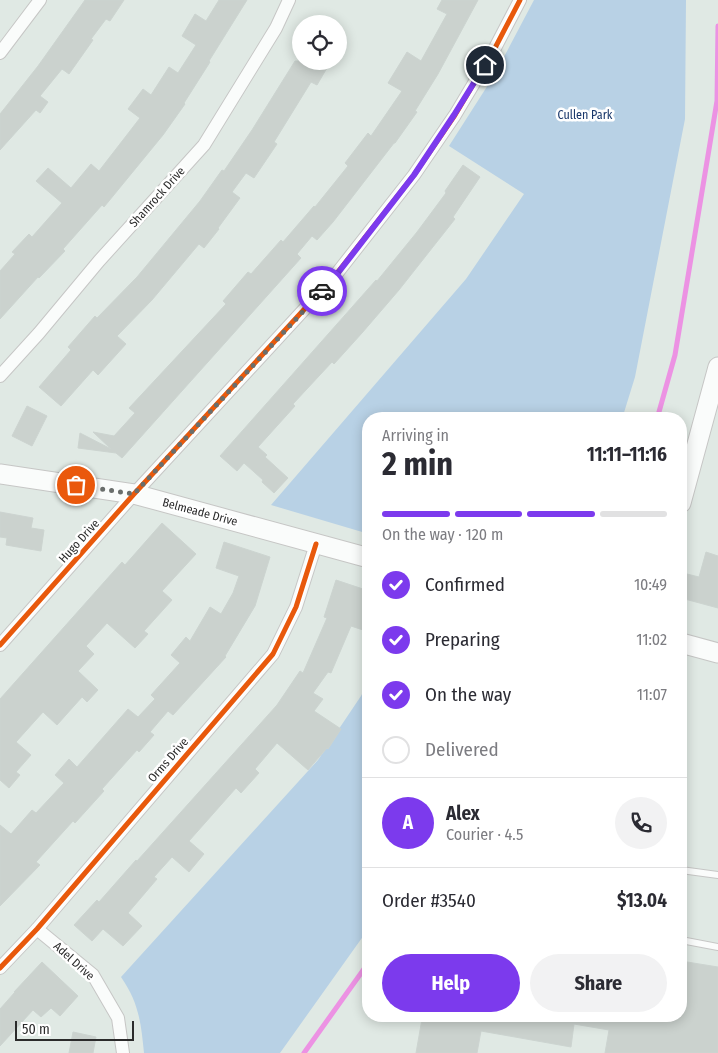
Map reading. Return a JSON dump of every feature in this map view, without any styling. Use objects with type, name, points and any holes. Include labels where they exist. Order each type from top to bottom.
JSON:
[{"type":"street","points":[[0,53],[40,0]]},
{"type":"street","name":"Shamrock Drive","points":[[0,376],[39,333],[99,261],[204,145],[276,28],[289,0]]},
{"type":"street","name":"Hugo Drive","points":[[0,645],[134,494],[334,278],[414,175],[496,48],[520,0]]},
{"type":"street","points":[[687,486],[713,412],[718,367]]},
{"type":"street","name":"Belmeade Drive","points":[[0,474],[134,494],[362,556]]},
{"type":"street","name":"Orms Drive","points":[[0,968],[37,929],[273,654],[296,608],[316,544]]},
{"type":"street","points":[[687,645],[718,653]]},
{"type":"street","name":"Adel Drive","points":[[37,929],[93,975],[118,1018],[123,1053]]},
{"type":"lane","points":[[687,871],[718,875]]},
{"type":"lane","points":[[687,941],[718,947]]},
{"type":"green space","name":"Cullen Park","points":[[534,0],[686,0],[685,119],[635,377],[624,412],[362,412],[362,532],[271,505],[466,279],[524,194],[449,146],[495,74]]},
{"type":"green space","points":[[362,694],[362,938],[280,1053],[144,1053],[138,1014],[132,996],[121,977],[318,760]]},
{"type":"building","points":[[85,0],[124,0],[110,21],[106,19],[91,39],[93,40],[69,74],[62,69],[40,96],[48,102],[40,113],[36,110],[0,150],[0,114],[38,66]]},
{"type":"building","points":[[219,0],[247,0],[185,104],[163,135],[104,207],[102,205],[63,249],[65,251],[38,277],[0,319],[0,271],[15,254],[12,252],[29,234],[32,237],[62,203],[36,181],[48,168],[71,188],[91,164],[99,171],[140,118],[128,109],[143,89],[151,95],[169,67],[178,73],[196,45],[182,36],[195,14],[206,21]]},
{"type":"building","points":[[442,0],[478,0],[438,74],[415,111],[417,112],[333,222],[317,240],[312,236],[297,254],[301,258],[122,458],[116,453],[78,448],[80,433],[111,449],[93,432],[114,436],[135,413],[129,408],[226,304],[223,301],[248,272],[251,274],[281,240],[283,242],[315,207],[348,166],[345,163],[368,133],[371,136],[402,91],[388,83],[407,52],[421,61],[447,14],[437,9]]},
{"type":"building","points":[[292,66],[292,70],[326,70],[317,85],[311,82],[274,142],[277,144],[254,178],[246,173],[232,192],[240,198],[219,229],[204,248],[199,244],[152,300],[117,336],[126,344],[98,375],[93,370],[61,406],[39,387],[71,350],[68,347],[95,316],[97,318],[137,277],[200,201],[222,170],[224,171]]},
{"type":"building","points":[[463,165],[480,177],[453,217],[455,219],[362,333],[334,364],[332,362],[293,404],[295,406],[258,447],[267,455],[265,457],[288,478],[274,493],[244,463],[237,471],[220,456],[377,281],[446,193],[445,191]]},
{"type":"building","points":[[27,406],[47,416],[32,446],[12,436]]},
{"type":"building","points":[[0,512],[33,518],[31,528],[44,530],[41,551],[6,545],[7,538],[0,537]]},
{"type":"building","points":[[162,523],[196,554],[162,591],[172,600],[144,631],[148,634],[135,648],[107,623],[86,646],[94,654],[78,671],[98,690],[87,702],[82,697],[57,725],[43,712],[16,742],[31,755],[16,772],[20,775],[9,788],[0,780],[0,699],[122,562],[125,565]]},
{"type":"building","points":[[224,542],[270,557],[255,606],[226,657],[173,715],[168,711],[150,732],[154,735],[139,752],[137,750],[102,789],[104,791],[75,823],[73,821],[36,862],[40,865],[0,906],[0,825],[11,834],[32,810],[36,813],[64,783],[55,775],[69,759],[77,767],[128,709],[138,717],[155,699],[151,695],[180,663],[171,655],[186,637],[190,641],[210,607],[221,614],[233,593],[239,576],[216,568]]},
{"type":"building","points":[[706,552],[718,556],[718,608],[687,600],[687,574],[699,577]]},
{"type":"building","points":[[336,580],[362,589],[362,630],[351,626],[331,673],[328,672],[313,693],[323,699],[314,711],[341,729],[328,749],[308,770],[277,743],[255,769],[259,773],[241,793],[236,788],[189,841],[204,854],[189,872],[172,857],[154,877],[157,879],[128,913],[142,926],[123,946],[103,929],[92,941],[74,925],[97,900],[99,902],[137,861],[277,705],[300,671],[303,673],[327,618],[324,617]]},
{"type":"building","points":[[42,962],[78,996],[60,1016],[51,1008],[41,1017],[33,1010],[0,1046],[0,1009]]},
{"type":"building","points":[[687,962],[718,967],[718,1053],[605,1053],[609,1030],[574,1024],[571,1047],[481,1031],[477,1053],[416,1053],[421,1022],[687,1022]]},
{"type":"building","points":[[73,1032],[96,1037],[93,1053],[69,1053]]},
{"type":"waterway","points":[[659,412],[675,355],[717,101],[718,26]]},
{"type":"waterway","points":[[304,1053],[362,972]]},
{"type":"cycle path","points":[[0,645],[134,494],[334,277],[414,175],[455,115],[495,48],[520,0]]},
{"type":"cycle path","points":[[0,968],[37,929],[273,654],[296,607],[316,544]]},
{"type":"way so far","points":[[76,485],[134,494],[322,291]]},
{"type":"route","points":[[322,291],[414,175],[485,65]]}]
